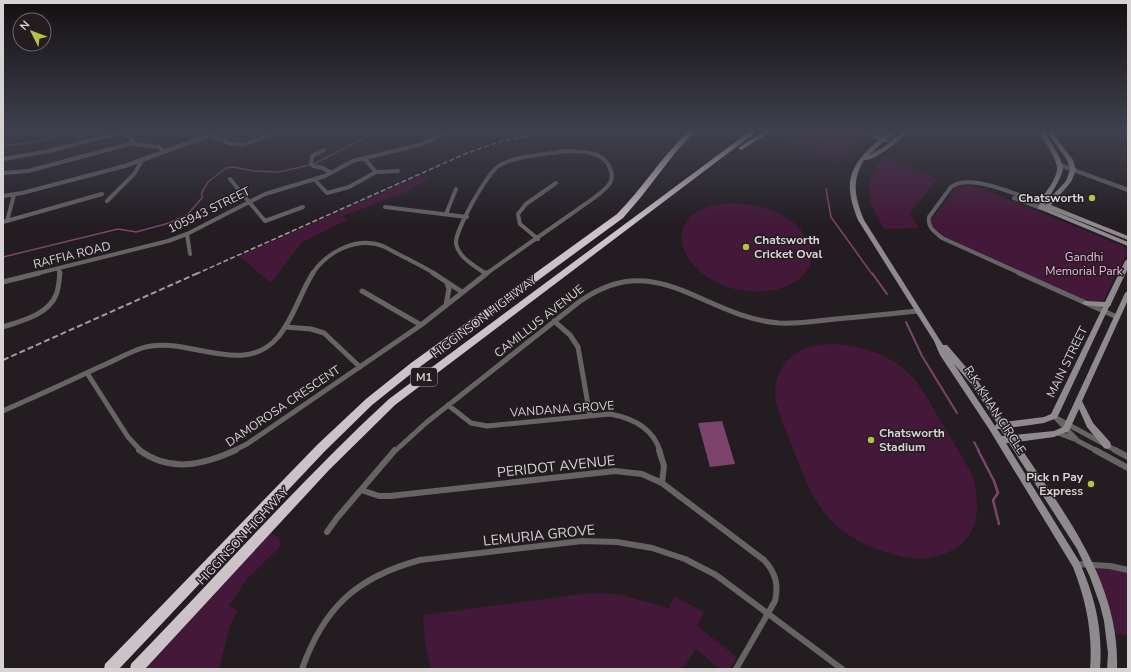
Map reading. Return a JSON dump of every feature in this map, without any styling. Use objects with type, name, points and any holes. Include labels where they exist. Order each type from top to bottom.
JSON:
[{"type":"highway","name":"HIGGINSON HIGHWAY","points":[[109,669],[137,642],[341,427],[387,387],[620,216],[636,200],[664,163]]},
{"type":"highway","name":"HIGGINSON HIGHWAY","points":[[137,669],[341,451],[392,402],[712,163]]},
{"type":"highway","points":[[679,188],[718,163]]},
{"type":"street","points":[[3,173],[28,171],[57,163]]},
{"type":"street","points":[[3,196],[14,195],[132,163]]},
{"type":"street","points":[[106,201],[134,174],[140,163]]},
{"type":"street","points":[[311,163],[313,166],[323,168],[331,173]]},
{"type":"street","name":"105943 STREET","points":[[146,247],[187,234],[248,202],[271,192],[314,180],[331,173],[347,163]]},
{"type":"street","points":[[369,163],[376,172]]},
{"type":"street","name":"DAMOROSA CRESCENT","points":[[486,274],[465,258],[457,248],[456,239],[489,174],[503,163]]},
{"type":"street","name":"DAMOROSA CRESCENT","points":[[87,373],[132,443],[139,451],[159,462],[186,465],[230,454],[247,444],[421,325],[486,274],[589,201],[610,182],[612,172],[607,163]]},
{"type":"street","points":[[1044,205],[1057,196],[1072,176],[1072,163]]},
{"type":"street","name":"R.K. KHAN CIRCLE","points":[[858,165],[852,185],[852,199],[856,209],[937,340],[975,383],[1012,438],[1069,528],[1089,565],[1110,627],[1112,669]]},
{"type":"street","points":[[1044,205],[1058,176],[1060,165],[1128,190]]},
{"type":"street","points":[[314,180],[324,191],[329,193],[349,187],[376,172],[398,171]]},
{"type":"street","points":[[230,179],[264,221],[271,220],[303,207]]},
{"type":"street","points":[[1117,317],[1106,309],[1085,303],[950,242],[937,235],[929,227],[927,220],[928,216],[954,185],[966,182],[987,186],[1032,199],[1128,244]]},
{"type":"street","points":[[538,238],[520,224],[518,214],[526,204],[556,184]]},
{"type":"street","points":[[987,186],[1020,201],[1044,205],[1128,237]]},
{"type":"street","points":[[446,214],[456,189]]},
{"type":"street","points":[[5,222],[102,194]]},
{"type":"street","points":[[5,222],[14,195]]},
{"type":"street","points":[[1057,196],[1058,204],[1068,214]]},
{"type":"street","points":[[385,208],[466,217]]},
{"type":"street","points":[[187,234],[190,254]]},
{"type":"street","points":[[3,411],[127,354],[154,346],[175,346],[230,356],[251,354],[264,348],[273,342],[285,327],[319,262],[332,252],[355,244],[374,244],[382,246],[429,270],[462,292]]},
{"type":"street","name":"RAFFIA ROAD","points":[[3,282],[146,247]]},
{"type":"street","name":"MAIN STREET","points":[[992,427],[1044,420],[1054,416],[1128,261]]},
{"type":"street","points":[[3,327],[32,315],[48,306],[54,300],[57,292],[60,268]]},
{"type":"street","name":"CAMILLUS AVENUE","points":[[327,532],[399,446],[554,321],[584,298],[603,287],[620,282],[641,280],[663,283],[673,286],[719,308],[741,316],[779,323],[808,322],[918,311]]},
{"type":"street","points":[[446,305],[449,290],[447,283]]},
{"type":"street","points":[[362,291],[421,325]]},
{"type":"street","points":[[1000,440],[1058,433],[1067,427],[1128,293]]},
{"type":"street","points":[[554,321],[570,335],[578,347],[590,416]]},
{"type":"street","points":[[285,327],[311,329],[324,333],[360,367]]},
{"type":"street","name":"R.K. KHAN CIRCLE","points":[[937,340],[943,353],[992,427],[1076,564],[1086,587],[1094,615],[1096,643],[1095,669]]},
{"type":"street","points":[[1079,402],[1090,425],[1107,445]]},
{"type":"street","name":"VANDANA GROVE","points":[[448,405],[471,423],[487,426],[610,414],[621,416],[640,424],[657,442],[664,466],[662,483]]},
{"type":"street","points":[[1054,416],[1067,427],[1078,441]]},
{"type":"street","points":[[1067,427],[1107,445],[1128,457]]},
{"type":"street","points":[[1058,433],[1078,441],[1128,468]]},
{"type":"street","name":"PERIDOT AVENUE","points":[[361,490],[379,496],[390,496],[615,471],[642,474],[662,483],[764,560],[774,574],[778,590],[775,601],[736,669]]},
{"type":"street","name":"LEMURIA GROVE","points":[[302,669],[309,646],[328,615],[350,592],[380,573],[397,566],[420,560],[600,540],[642,545],[681,557],[705,568],[842,669]]},
{"type":"street","points":[[1076,564],[1110,566],[1128,570]]},
{"type":"green space","points":[[879,163],[900,163],[938,179],[910,213],[919,228],[884,229],[870,201],[869,192],[869,184]]},
{"type":"green space","points":[[420,176],[428,181],[411,189],[406,195],[396,196],[343,216],[347,220],[302,242],[271,283],[239,256]]},
{"type":"green space","name":"Gandhi Memorial Park","points":[[964,185],[979,187],[1123,246],[1127,253],[1102,304],[1094,304],[944,237],[937,232],[930,222],[956,187]]},
{"type":"green space","name":"Chatsworth Cricket Oval","points":[[733,203],[766,208],[786,217],[795,224],[808,241],[811,251],[809,267],[800,278],[792,284],[778,289],[748,291],[722,285],[701,272],[687,256],[681,238],[686,222],[703,209]]},
{"type":"green space","name":"Chatsworth Stadium","points":[[835,344],[864,349],[882,355],[906,371],[922,389],[965,462],[975,483],[977,500],[976,517],[971,532],[960,545],[953,550],[928,558],[912,558],[902,557],[873,548],[854,539],[838,527],[822,510],[816,500],[801,470],[776,403],[775,386],[781,370],[791,357],[798,352],[813,346]]},
{"type":"green space","points":[[267,531],[279,538],[281,546],[247,579],[229,606],[238,610],[230,625],[219,669],[137,669]]},
{"type":"green space","points":[[1089,564],[1128,569],[1128,636],[1112,632]]},
{"type":"green space","points":[[602,593],[622,595],[669,608],[674,596],[704,612],[697,626],[737,657],[729,669],[720,669],[696,649],[686,664],[680,669],[431,669],[425,643],[423,615],[583,594]]},
{"type":"shaded area","points":[[722,421],[735,464],[710,467],[698,423]]},
{"type":"waterway","points":[[3,257],[118,229],[136,232],[169,223],[187,215],[202,198],[202,192],[208,182],[226,168],[233,167],[254,171],[279,172],[310,165]]},
{"type":"waterway","points":[[826,189],[831,217],[872,274]]},
{"type":"waterway","points":[[872,273],[887,294]]},
{"type":"waterway","points":[[906,322],[922,356],[957,413]]},
{"type":"waterway","points":[[974,442],[979,451]]},
{"type":"waterway","points":[[978,450],[994,481],[998,493],[993,500],[999,524]]},
{"type":"railway","points":[[196,274],[444,163]]},
{"type":"railway","points":[[3,360],[198,273]]},
{"type":"place","name":"Chatsworth","points":[[1092,198]]},
{"type":"place","name":"Chatsworth Cricket Oval","points":[[746,247]]},
{"type":"place","name":"Chatsworth Stadium","points":[[871,440]]},
{"type":"place","name":"Pick n Pay Express","points":[[1091,484]]}]
